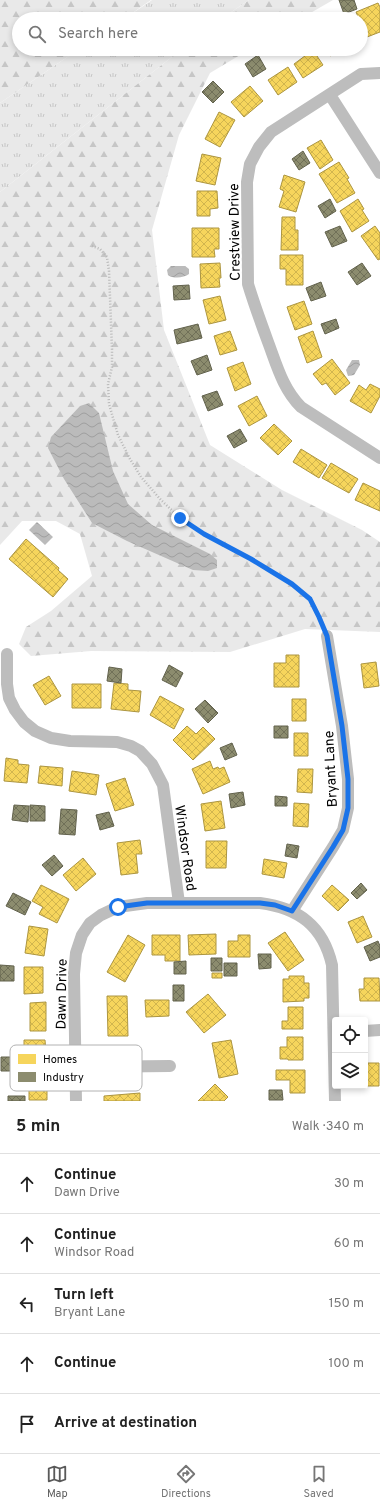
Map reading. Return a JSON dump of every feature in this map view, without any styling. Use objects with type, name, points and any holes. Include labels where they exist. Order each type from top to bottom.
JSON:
[{"type":"street","name":"Crestview Drive","points":[[380,73],[361,74],[271,132],[259,147],[250,164],[247,182],[248,284],[283,382],[291,397],[301,408],[380,458]]},
{"type":"street","points":[[330,95],[380,173]]},
{"type":"street","name":"Bryant Lane","points":[[292,911],[343,830],[348,808],[348,779],[342,726],[327,636]]},
{"type":"street","name":"Windsor Road","points":[[7,654],[7,684],[10,698],[15,710],[24,722],[35,731],[51,738],[70,741],[117,742],[131,746],[140,751],[152,764],[163,785],[179,903],[260,903],[275,905],[292,911],[315,928],[322,937],[329,953],[332,966],[334,1017]]},
{"type":"street","name":"Dawn Drive","points":[[76,1045],[74,974],[76,953],[82,935],[90,923],[101,915],[118,907],[147,903],[179,903]]},
{"type":"street","points":[[368,1031],[380,1030]]},
{"type":"street","name":"Windsor Road","points":[[334,1053],[335,1101]]},
{"type":"street","points":[[142,1066],[170,1066]]},
{"type":"path","points":[[92,246],[100,249],[107,258],[112,349],[112,367],[108,384],[109,404],[118,435],[133,465],[141,477],[161,500],[180,518],[204,534],[251,559],[292,584],[310,599],[327,636]]},
{"type":"green space","points":[[0,0],[151,0],[134,12],[12,12],[12,56],[69,56],[0,103]]},
{"type":"green space","points":[[152,0],[249,0],[231,12],[134,12]]},
{"type":"green space","points":[[249,0],[333,0],[312,12],[231,12]]},
{"type":"green space","points":[[69,56],[173,56],[0,192],[0,103]]},
{"type":"green space","points":[[173,56],[238,56],[210,73],[179,135],[152,230],[164,330],[210,445],[282,490],[362,530],[380,542],[380,632],[305,629],[230,652],[91,651],[31,656],[19,644],[26,627],[51,611],[92,576],[80,534],[56,521],[22,521],[0,545],[0,192]]},
{"type":"water","points":[[171,266],[185,266],[189,269],[189,274],[178,278],[170,276],[168,275],[167,270]]},
{"type":"water","points":[[352,360],[359,360],[360,365],[354,375],[348,376],[346,370]]},
{"type":"water","points":[[89,403],[99,413],[113,471],[128,504],[152,525],[210,554],[217,560],[217,568],[208,571],[193,570],[127,541],[92,523],[64,479],[48,448],[51,437],[80,406]]},
{"type":"water","points":[[37,522],[53,537],[45,545],[29,530]]},
{"type":"building: Homes","points":[[378,3],[380,7],[380,32],[368,37],[368,12],[356,12]]},
{"type":"building: Homes","points":[[305,56],[317,56],[323,65],[303,78],[294,64]]},
{"type":"building: Homes","points":[[288,67],[297,82],[278,95],[268,80]]},
{"type":"building: Homes","points":[[250,86],[263,101],[244,117],[231,102]]},
{"type":"building: Homes","points":[[219,112],[235,120],[220,147],[205,139]]},
{"type":"building: Homes","points":[[321,140],[333,160],[320,169],[307,148]]},
{"type":"building: Homes","points":[[202,154],[221,158],[215,185],[196,181]]},
{"type":"building: Homes","points":[[339,162],[349,178],[347,179],[355,193],[337,203],[319,174]]},
{"type":"building: Homes","points":[[284,175],[305,182],[296,212],[279,207],[284,191],[280,189]]},
{"type":"building: Homes","points":[[197,191],[217,191],[218,208],[210,209],[210,216],[197,216]]},
{"type":"building: Homes","points":[[358,199],[364,209],[362,210],[369,221],[352,232],[340,211]]},
{"type":"building: Homes","points":[[282,217],[295,217],[295,230],[298,230],[298,250],[281,250]]},
{"type":"building: Homes","points":[[375,226],[380,233],[380,259],[378,260],[361,236]]},
{"type":"building: Homes","points":[[192,228],[219,228],[219,249],[214,249],[215,257],[192,257]]},
{"type":"building: Homes","points":[[280,255],[303,255],[303,285],[286,285],[286,269],[280,269]]},
{"type":"building: Homes","points":[[220,263],[220,287],[201,288],[200,264]]},
{"type":"building: Homes","points":[[220,296],[226,320],[209,324],[203,300]]},
{"type":"building: Homes","points":[[304,301],[312,324],[295,330],[287,307]]},
{"type":"building: Homes","points":[[230,331],[237,350],[220,355],[214,336]]},
{"type":"building: Homes","points":[[313,331],[322,357],[307,363],[298,337]]},
{"type":"building: Homes","points":[[332,359],[350,383],[335,395],[326,383],[322,385],[313,374]]},
{"type":"building: Homes","points":[[243,362],[251,384],[235,391],[227,368]]},
{"type":"building: Homes","points":[[370,384],[380,389],[380,396],[371,413],[350,401],[359,385],[366,390]]},
{"type":"building: Homes","points":[[257,396],[267,416],[249,426],[238,406]]},
{"type":"building: Homes","points":[[274,424],[292,441],[278,455],[260,438]]},
{"type":"building: Homes","points":[[301,449],[327,465],[319,478],[293,462]]},
{"type":"building: Homes","points":[[331,463],[358,479],[349,493],[322,478]]},
{"type":"building: Homes","points":[[363,483],[380,491],[380,511],[355,500]]},
{"type":"building: Homes","points":[[26,539],[59,568],[58,570],[68,579],[53,597],[9,559]]},
{"type":"building: Homes","points":[[286,655],[299,655],[299,687],[274,687],[274,663],[286,663]]},
{"type":"building: Homes","points":[[376,662],[379,686],[364,688],[361,664]]},
{"type":"building: Homes","points":[[49,676],[61,696],[45,705],[33,685]]},
{"type":"building: Homes","points":[[114,683],[128,684],[128,690],[141,691],[139,712],[111,709]]},
{"type":"building: Homes","points":[[72,684],[101,684],[101,708],[72,708]]},
{"type":"building: Homes","points":[[160,696],[184,709],[174,729],[150,715]]},
{"type":"building: Homes","points":[[292,699],[306,699],[306,721],[292,721]]},
{"type":"building: Homes","points":[[187,726],[196,734],[203,727],[215,739],[193,760],[173,740]]},
{"type":"building: Homes","points":[[294,733],[308,733],[308,756],[294,756]]},
{"type":"building: Homes","points":[[6,758],[18,760],[18,764],[29,765],[27,783],[4,781]]},
{"type":"building: Homes","points":[[210,761],[213,769],[224,767],[230,782],[203,794],[192,769]]},
{"type":"building: Homes","points":[[40,766],[63,768],[62,786],[38,783]]},
{"type":"building: Homes","points":[[298,769],[313,769],[312,793],[297,792]]},
{"type":"building: Homes","points":[[72,771],[99,775],[96,795],[69,791]]},
{"type":"building: Homes","points":[[125,778],[134,805],[115,811],[106,784]]},
{"type":"building: Homes","points":[[221,801],[225,828],[205,831],[201,804]]},
{"type":"building: Homes","points":[[294,803],[309,804],[308,827],[293,826]]},
{"type":"building: Homes","points":[[140,840],[142,854],[136,854],[138,873],[121,875],[117,843]]},
{"type":"building: Homes","points":[[206,841],[227,841],[226,868],[206,868]]},
{"type":"building: Homes","points":[[83,858],[96,874],[76,891],[63,875]]},
{"type":"building: Homes","points":[[264,859],[287,863],[284,878],[262,874]]},
{"type":"building: Homes","points":[[41,885],[69,899],[57,923],[39,914],[43,907],[32,901]]},
{"type":"building: Homes","points":[[332,885],[349,900],[338,911],[322,896]]},
{"type":"building: Homes","points":[[363,916],[372,937],[357,943],[348,922]]},
{"type":"building: Homes","points":[[29,926],[48,929],[44,956],[25,953]]},
{"type":"building: Homes","points":[[285,932],[304,960],[288,971],[268,943]]},
{"type":"building: Homes","points":[[216,934],[216,954],[189,955],[188,935]]},
{"type":"building: Homes","points":[[128,935],[145,945],[125,982],[107,972]]},
{"type":"building: Homes","points":[[152,935],[180,935],[180,961],[165,961],[165,955],[152,955]]},
{"type":"building: Homes","points":[[238,935],[250,935],[250,957],[228,957],[228,941],[238,941]]},
{"type":"building: Homes","points":[[24,967],[43,967],[43,993],[24,994]]},
{"type":"building: Homes","points":[[212,973],[222,973],[222,978],[212,978]]},
{"type":"building: Homes","points":[[289,976],[304,976],[304,983],[309,983],[309,998],[304,998],[304,1001],[283,1002],[283,979],[289,979]]},
{"type":"building: Homes","points":[[364,978],[379,978],[380,1001],[360,1001],[359,989],[364,989]]},
{"type":"building: Homes","points":[[208,994],[226,1015],[204,1033],[186,1012]]},
{"type":"building: Homes","points":[[107,996],[127,996],[128,1036],[108,1036]]},
{"type":"building: Homes","points":[[145,1000],[169,1000],[169,1016],[146,1017]]},
{"type":"building: Homes","points":[[46,1002],[46,1031],[30,1031],[30,1003]]},
{"type":"building: Homes","points":[[288,1007],[303,1007],[303,1029],[282,1029],[282,1021],[288,1021]]},
{"type":"building: Homes","points":[[287,1037],[303,1037],[303,1060],[280,1059],[280,1047],[287,1047]]},
{"type":"building: Homes","points":[[24,1040],[45,1040],[45,1045],[24,1045]]},
{"type":"building: Homes","points":[[231,1040],[238,1074],[219,1078],[212,1043]]},
{"type":"building: Homes","points":[[368,1063],[379,1063],[379,1086],[368,1086]]},
{"type":"building: Homes","points":[[276,1070],[305,1070],[305,1093],[290,1093],[290,1080],[276,1080]]},
{"type":"building: Homes","points":[[215,1084],[228,1097],[224,1101],[198,1101]]},
{"type":"building: Homes","points":[[29,1091],[47,1091],[47,1100],[29,1100]]},
{"type":"building: Homes","points":[[140,1093],[140,1101],[104,1101],[104,1096]]},
{"type":"building: Industry","points":[[339,0],[354,0],[357,9],[349,12],[343,12]]},
{"type":"building: Industry","points":[[259,56],[266,69],[253,77],[245,64]]},
{"type":"building: Industry","points":[[213,81],[224,92],[213,103],[202,92]]},
{"type":"building: Industry","points":[[303,151],[310,163],[299,170],[292,159]]},
{"type":"building: Industry","points":[[330,199],[336,211],[325,218],[318,206]]},
{"type":"building: Industry","points":[[340,226],[347,241],[332,247],[325,232]]},
{"type":"building: Industry","points":[[362,263],[371,276],[357,285],[348,272]]},
{"type":"building: Industry","points":[[321,282],[326,296],[311,301],[306,288]]},
{"type":"building: Industry","points":[[189,285],[190,299],[174,300],[173,286]]},
{"type":"building: Industry","points":[[336,319],[339,328],[325,334],[321,324]]},
{"type":"building: Industry","points":[[198,324],[202,338],[177,344],[174,330]]},
{"type":"building: Industry","points":[[207,355],[212,370],[197,375],[191,361]]},
{"type":"building: Industry","points":[[217,391],[223,405],[208,411],[202,396]]},
{"type":"building: Industry","points":[[240,429],[247,441],[234,448],[227,436]]},
{"type":"building: Industry","points":[[169,665],[183,673],[176,687],[162,680]]},
{"type":"building: Industry","points":[[109,667],[122,669],[121,683],[107,681]]},
{"type":"building: Industry","points":[[205,700],[218,713],[208,723],[195,709]]},
{"type":"building: Industry","points":[[274,726],[288,726],[288,738],[274,738]]},
{"type":"building: Industry","points":[[232,743],[237,755],[225,760],[220,748]]},
{"type":"building: Industry","points":[[243,792],[245,805],[231,808],[229,794]]},
{"type":"building: Industry","points":[[275,796],[287,797],[287,806],[275,806]]},
{"type":"building: Industry","points":[[14,805],[29,806],[28,822],[12,820]]},
{"type":"building: Industry","points":[[30,805],[45,806],[45,821],[30,821]]},
{"type":"building: Industry","points":[[61,809],[77,810],[75,835],[59,834]]},
{"type":"building: Industry","points":[[109,812],[114,826],[100,830],[96,815]]},
{"type":"building: Industry","points":[[287,844],[299,846],[297,858],[285,856]]},
{"type":"building: Industry","points":[[54,855],[63,866],[52,876],[42,865]]},
{"type":"building: Industry","points":[[361,883],[367,890],[357,899],[351,893]]},
{"type":"building: Industry","points":[[13,893],[31,902],[25,915],[6,906]]},
{"type":"building: Industry","points":[[378,941],[380,946],[380,957],[370,961],[364,947]]},
{"type":"building: Industry","points":[[258,954],[271,954],[271,968],[259,969]]},
{"type":"building: Industry","points":[[211,958],[222,958],[222,971],[211,971]]},
{"type":"building: Industry","points":[[186,961],[186,974],[174,974],[174,962]]},
{"type":"building: Industry","points":[[224,963],[237,963],[237,976],[224,976]]},
{"type":"building: Industry","points":[[0,965],[14,966],[14,981],[0,981]]},
{"type":"building: Industry","points":[[173,985],[184,985],[184,1001],[173,1001]]},
{"type":"building: Industry","points":[[1,1057],[10,1057],[10,1071],[1,1071]]},
{"type":"building: Industry","points":[[269,1090],[282,1090],[283,1100],[269,1100]]},
{"type":"building: Industry","points":[[8,1096],[25,1096],[25,1101],[8,1101]]},
{"type":"route","points":[[118,907],[147,903],[260,903],[275,905],[292,911],[343,830],[348,808],[348,779],[342,726],[327,636],[310,599],[292,584],[251,559],[204,534],[180,518]]}]
